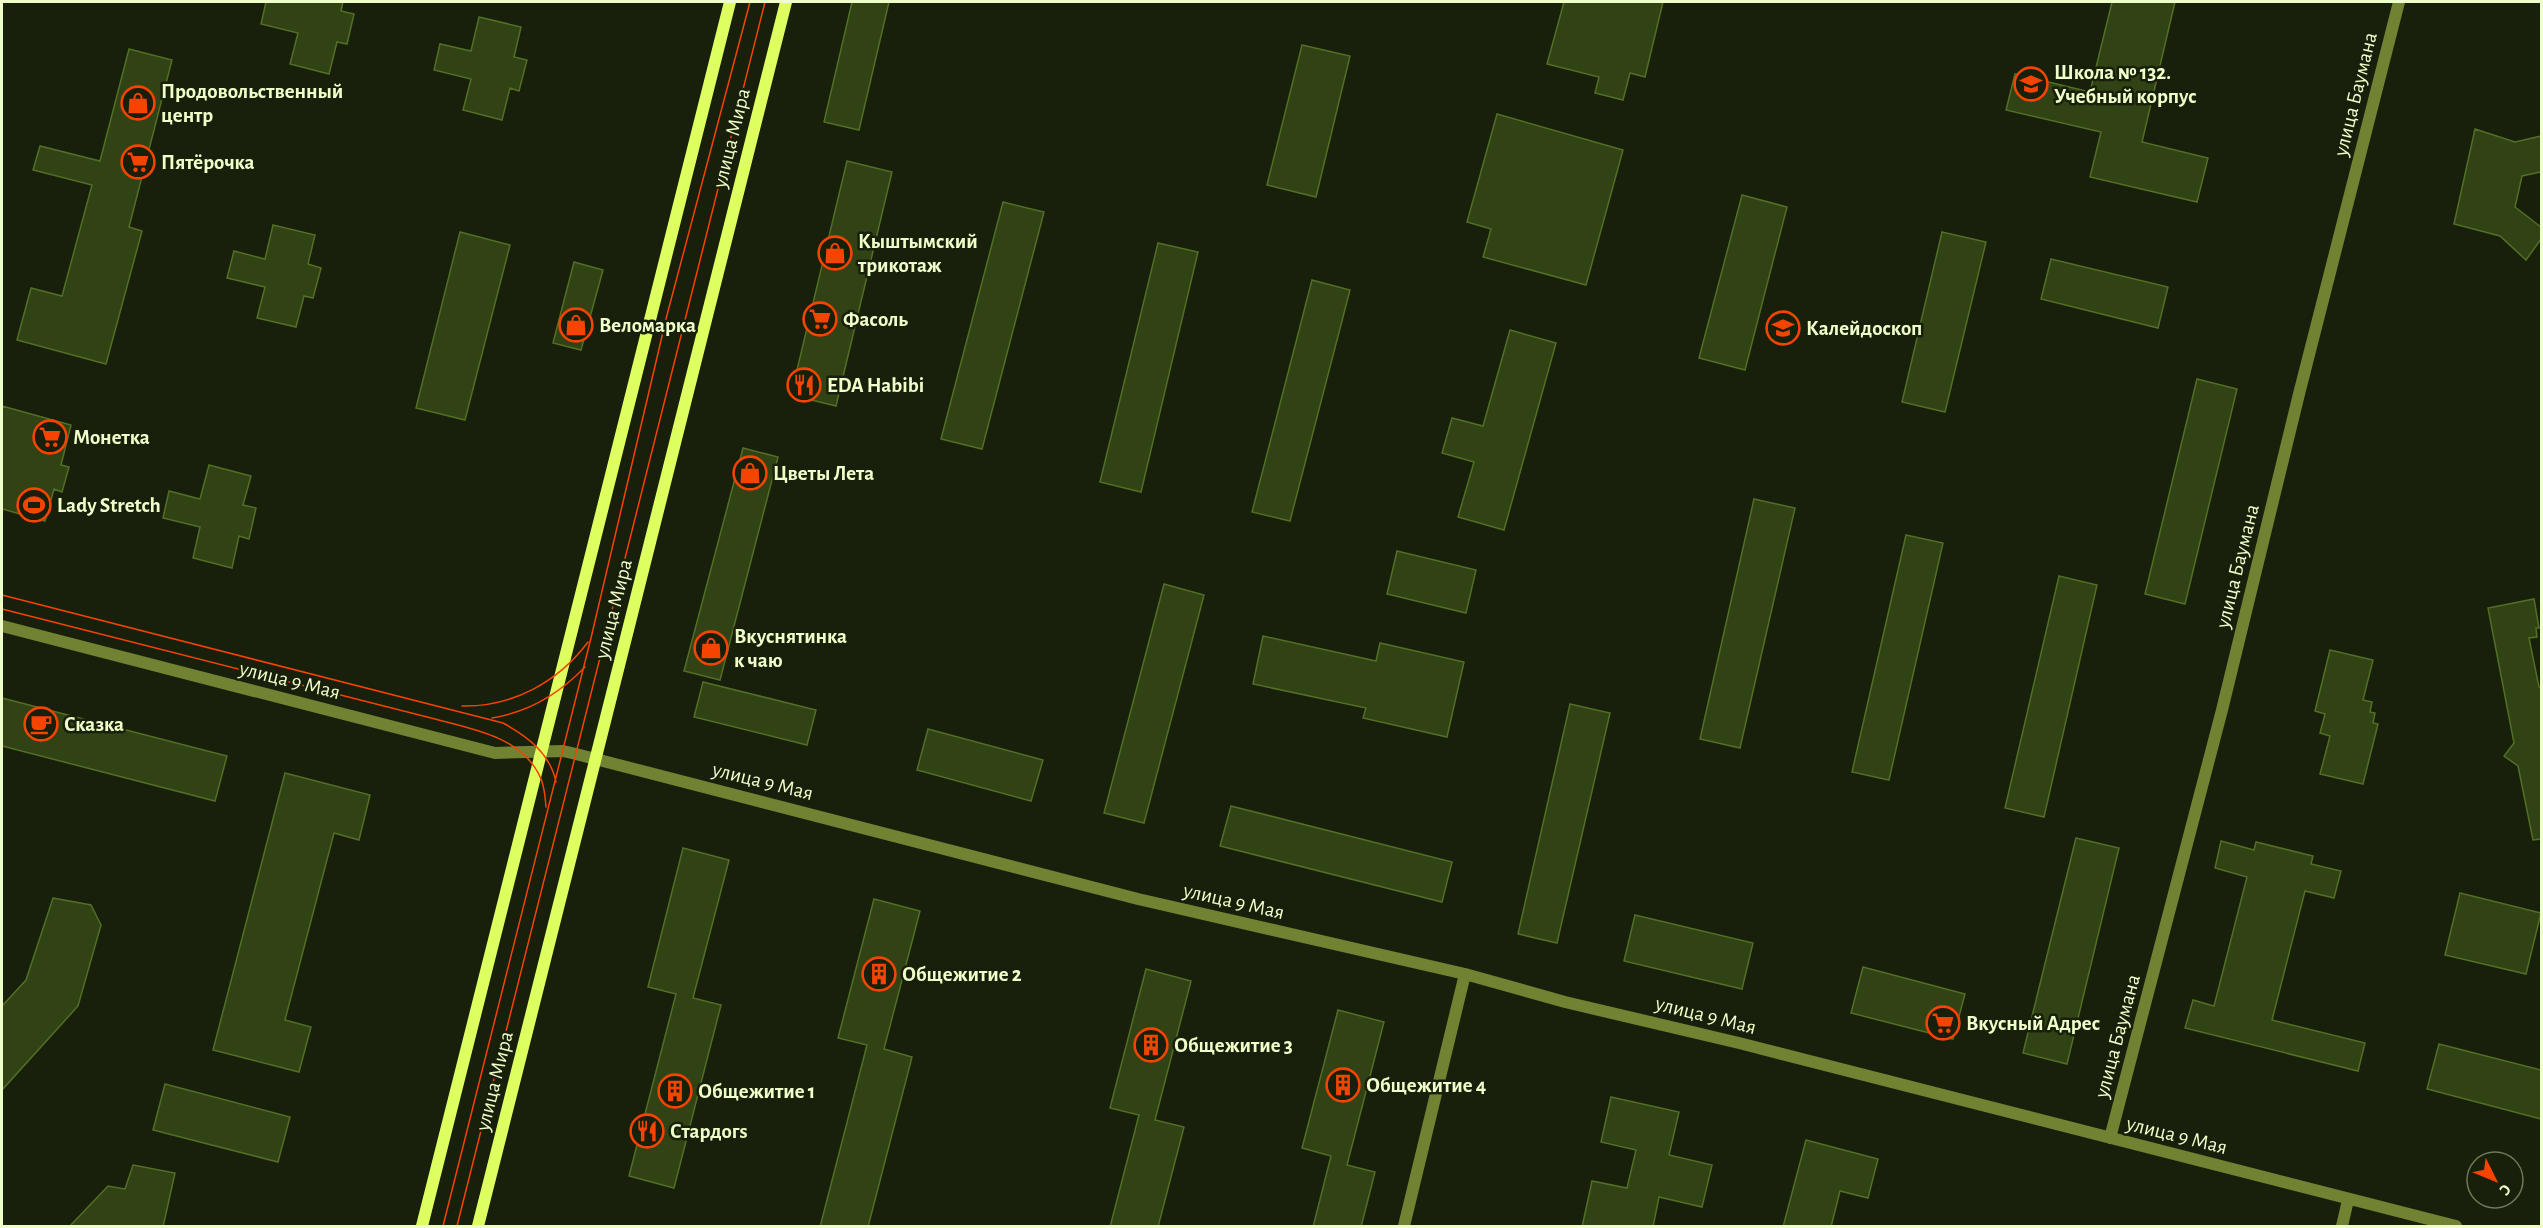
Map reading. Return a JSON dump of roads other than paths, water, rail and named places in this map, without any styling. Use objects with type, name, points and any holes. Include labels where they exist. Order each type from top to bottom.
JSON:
[{"type":"main road","name":"улица Мира","points":[[422,1227],[730,2]]},
{"type":"main road","name":"улица Мира","points":[[477,1227],[786,2]]},
{"type":"street","name":"улица Баумана","points":[[2110,1138],[2222,710],[2398,2]]},
{"type":"street","name":"улица 9 Мая","points":[[2,626],[495,753],[563,751],[596,759],[1138,898],[1466,974],[1565,1002],[1739,1043],[2456,1227]]},
{"type":"street","points":[[1404,1227],[1466,974]]},
{"type":"street","points":[[2342,1227],[2349,1200]]},
{"type":"tram line","points":[[443,1226],[591,638],[667,315],[750,2]]},
{"type":"tram line","points":[[457,1226],[765,2]]},
{"type":"tram line","points":[[2,595],[503,723],[536,746],[549,762],[556,782]]},
{"type":"tram line","points":[[2,609],[435,719],[492,736],[518,750],[528,759],[541,780],[546,807]]},
{"type":"tram line","points":[[462,706],[499,702],[533,689],[563,669],[588,642]]},
{"type":"tram line","points":[[492,718],[519,711],[543,700],[585,667]]},
{"type":"place","name":"Школа № 132. Учебный корпус","points":[[2031,84]]},
{"type":"place","name":"Продовольственный центр","points":[[138,103]]},
{"type":"place","name":"Пятёрочка","points":[[138,162]]},
{"type":"place","name":"Кыштымский трикотаж","points":[[835,253]]},
{"type":"place","name":"Фасоль","points":[[820,319]]},
{"type":"place","name":"Веломарка","points":[[576,325]]},
{"type":"place","name":"Калейдоскоп","points":[[1783,328]]},
{"type":"place","name":"EDA Habibi","points":[[804,385]]},
{"type":"place","name":"Монетка","points":[[50,437]]},
{"type":"place","name":"Цветы Лета","points":[[750,473]]},
{"type":"place","name":"Lady Stretch","points":[[34,505]]},
{"type":"place","name":"Вкуснятинка к чаю","points":[[711,648]]},
{"type":"place","name":"Сказка","points":[[41,724]]},
{"type":"place","name":"Общежитие 2","points":[[879,974]]},
{"type":"place","name":"Вкусный Адрес","points":[[1943,1023]]},
{"type":"place","name":"Общежитие 3","points":[[1151,1045]]},
{"type":"place","name":"Общежитие 4","points":[[1343,1085]]},
{"type":"place","name":"Общежитие 1","points":[[675,1091]]},
{"type":"place","name":"Стардогs","points":[[647,1131]]}]
